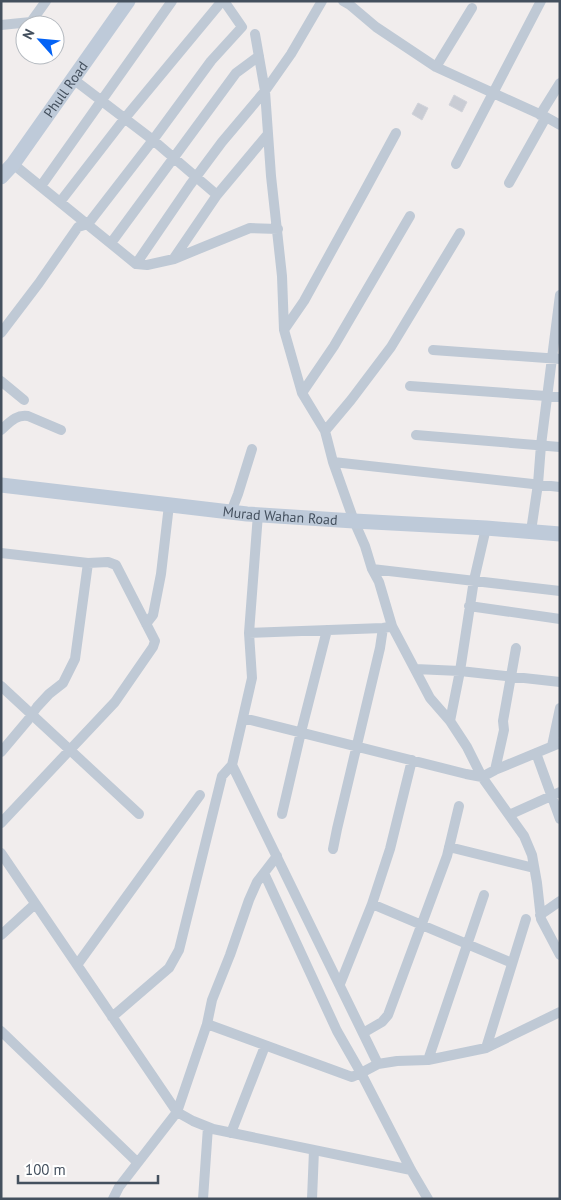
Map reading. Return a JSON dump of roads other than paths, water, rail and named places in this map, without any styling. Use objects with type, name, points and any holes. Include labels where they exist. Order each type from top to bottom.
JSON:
[{"type":"street","points":[[1,25],[31,22],[46,1]]},
{"type":"street","name":"Phull Road","points":[[1,177],[13,164],[128,1]]},
{"type":"street","points":[[41,186],[172,1]]},
{"type":"street","points":[[1,333],[78,227],[88,224],[211,61],[242,27],[223,1],[125,118],[60,202]]},
{"type":"street","points":[[136,264],[222,142],[265,91],[291,54],[322,1]]},
{"type":"street","points":[[343,1],[376,27],[436,67],[560,125]]},
{"type":"street","points":[[456,164],[541,1]]},
{"type":"street","points":[[436,67],[472,8]]},
{"type":"street","points":[[255,34],[265,91],[271,176],[282,276],[284,330],[302,393],[325,431],[333,462],[354,521],[365,546],[372,569],[379,582],[388,627],[415,669],[430,698],[467,746],[482,777],[524,836],[532,855],[541,919],[559,952]]},
{"type":"street","points":[[111,244],[236,73],[259,56]]},
{"type":"street","points":[[73,79],[153,140],[217,195]]},
{"type":"street","points":[[509,183],[560,83]]},
{"type":"street","points":[[284,330],[304,301],[396,132]]},
{"type":"street","points":[[174,259],[217,195],[268,134]]},
{"type":"street","points":[[13,164],[136,264],[147,265],[174,259],[250,228],[278,229]]},
{"type":"street","points":[[302,393],[334,346],[410,216]]},
{"type":"street","points":[[325,431],[391,347],[460,233]]},
{"type":"street","points":[[531,531],[547,396],[556,359],[560,295]]},
{"type":"street","points":[[433,350],[556,359]]},
{"type":"street","points":[[1,381],[24,400]]},
{"type":"street","points":[[410,386],[560,398]]},
{"type":"street","points":[[1,430],[22,415],[61,430]]},
{"type":"street","points":[[416,435],[560,447]]},
{"type":"street","points":[[231,512],[252,449]]},
{"type":"street","points":[[333,462],[560,487]]},
{"type":"street","name":"Murad Wahan Road","points":[[1,485],[231,512],[560,534]]},
{"type":"street","points":[[146,624],[153,615],[161,574],[169,505]]},
{"type":"street","points":[[112,1017],[169,968],[179,950],[222,776],[232,765],[252,678],[249,633],[258,514]]},
{"type":"street","points":[[450,722],[460,671],[469,606],[486,528]]},
{"type":"street","points":[[1,553],[88,564],[108,562],[116,565],[155,641],[153,647],[115,702],[1,823]]},
{"type":"street","points":[[1,752],[37,707],[63,683],[75,660],[88,564]]},
{"type":"street","points":[[372,569],[560,591]]},
{"type":"street","points":[[469,606],[560,619]]},
{"type":"street","points":[[249,633],[388,627]]},
{"type":"street","points":[[333,849],[380,648],[388,627]]},
{"type":"street","points":[[282,814],[327,630]]},
{"type":"street","points":[[495,770],[504,730],[503,721],[516,648]]},
{"type":"street","points":[[415,669],[460,671],[560,682]]},
{"type":"street","points":[[1,686],[139,814]]},
{"type":"street","points":[[243,718],[482,777],[556,744],[560,708]]},
{"type":"street","points":[[536,753],[556,794],[560,819]]},
{"type":"street","points":[[340,984],[372,904],[390,849],[412,760]]},
{"type":"street","points":[[232,765],[378,1064]]},
{"type":"street","points":[[509,815],[556,794]]},
{"type":"street","points":[[77,965],[200,795]]},
{"type":"street","points":[[363,1033],[382,1022],[388,1015],[422,926],[449,847],[459,806]]},
{"type":"street","points":[[449,847],[534,868]]},
{"type":"street","points":[[2,854],[176,1112],[208,1127],[231,1133],[411,1170]]},
{"type":"street","points":[[113,1199],[119,1187],[176,1112],[207,1024],[212,1000],[245,909],[258,882],[277,856]]},
{"type":"street","points":[[264,873],[338,1031],[428,1199]]},
{"type":"street","points":[[428,1060],[484,895]]},
{"type":"street","points":[[540,915],[560,901]]},
{"type":"street","points":[[1,935],[36,904]]},
{"type":"street","points":[[372,904],[512,963]]},
{"type":"street","points":[[486,1048],[526,919]]},
{"type":"street","points":[[207,1024],[352,1077],[378,1064],[428,1060],[486,1048],[560,1012]]},
{"type":"street","points":[[1,1030],[138,1162]]},
{"type":"street","points":[[231,1133],[265,1046]]},
{"type":"street","points":[[204,1199],[208,1127]]},
{"type":"street","points":[[312,1199],[314,1150]]}]
